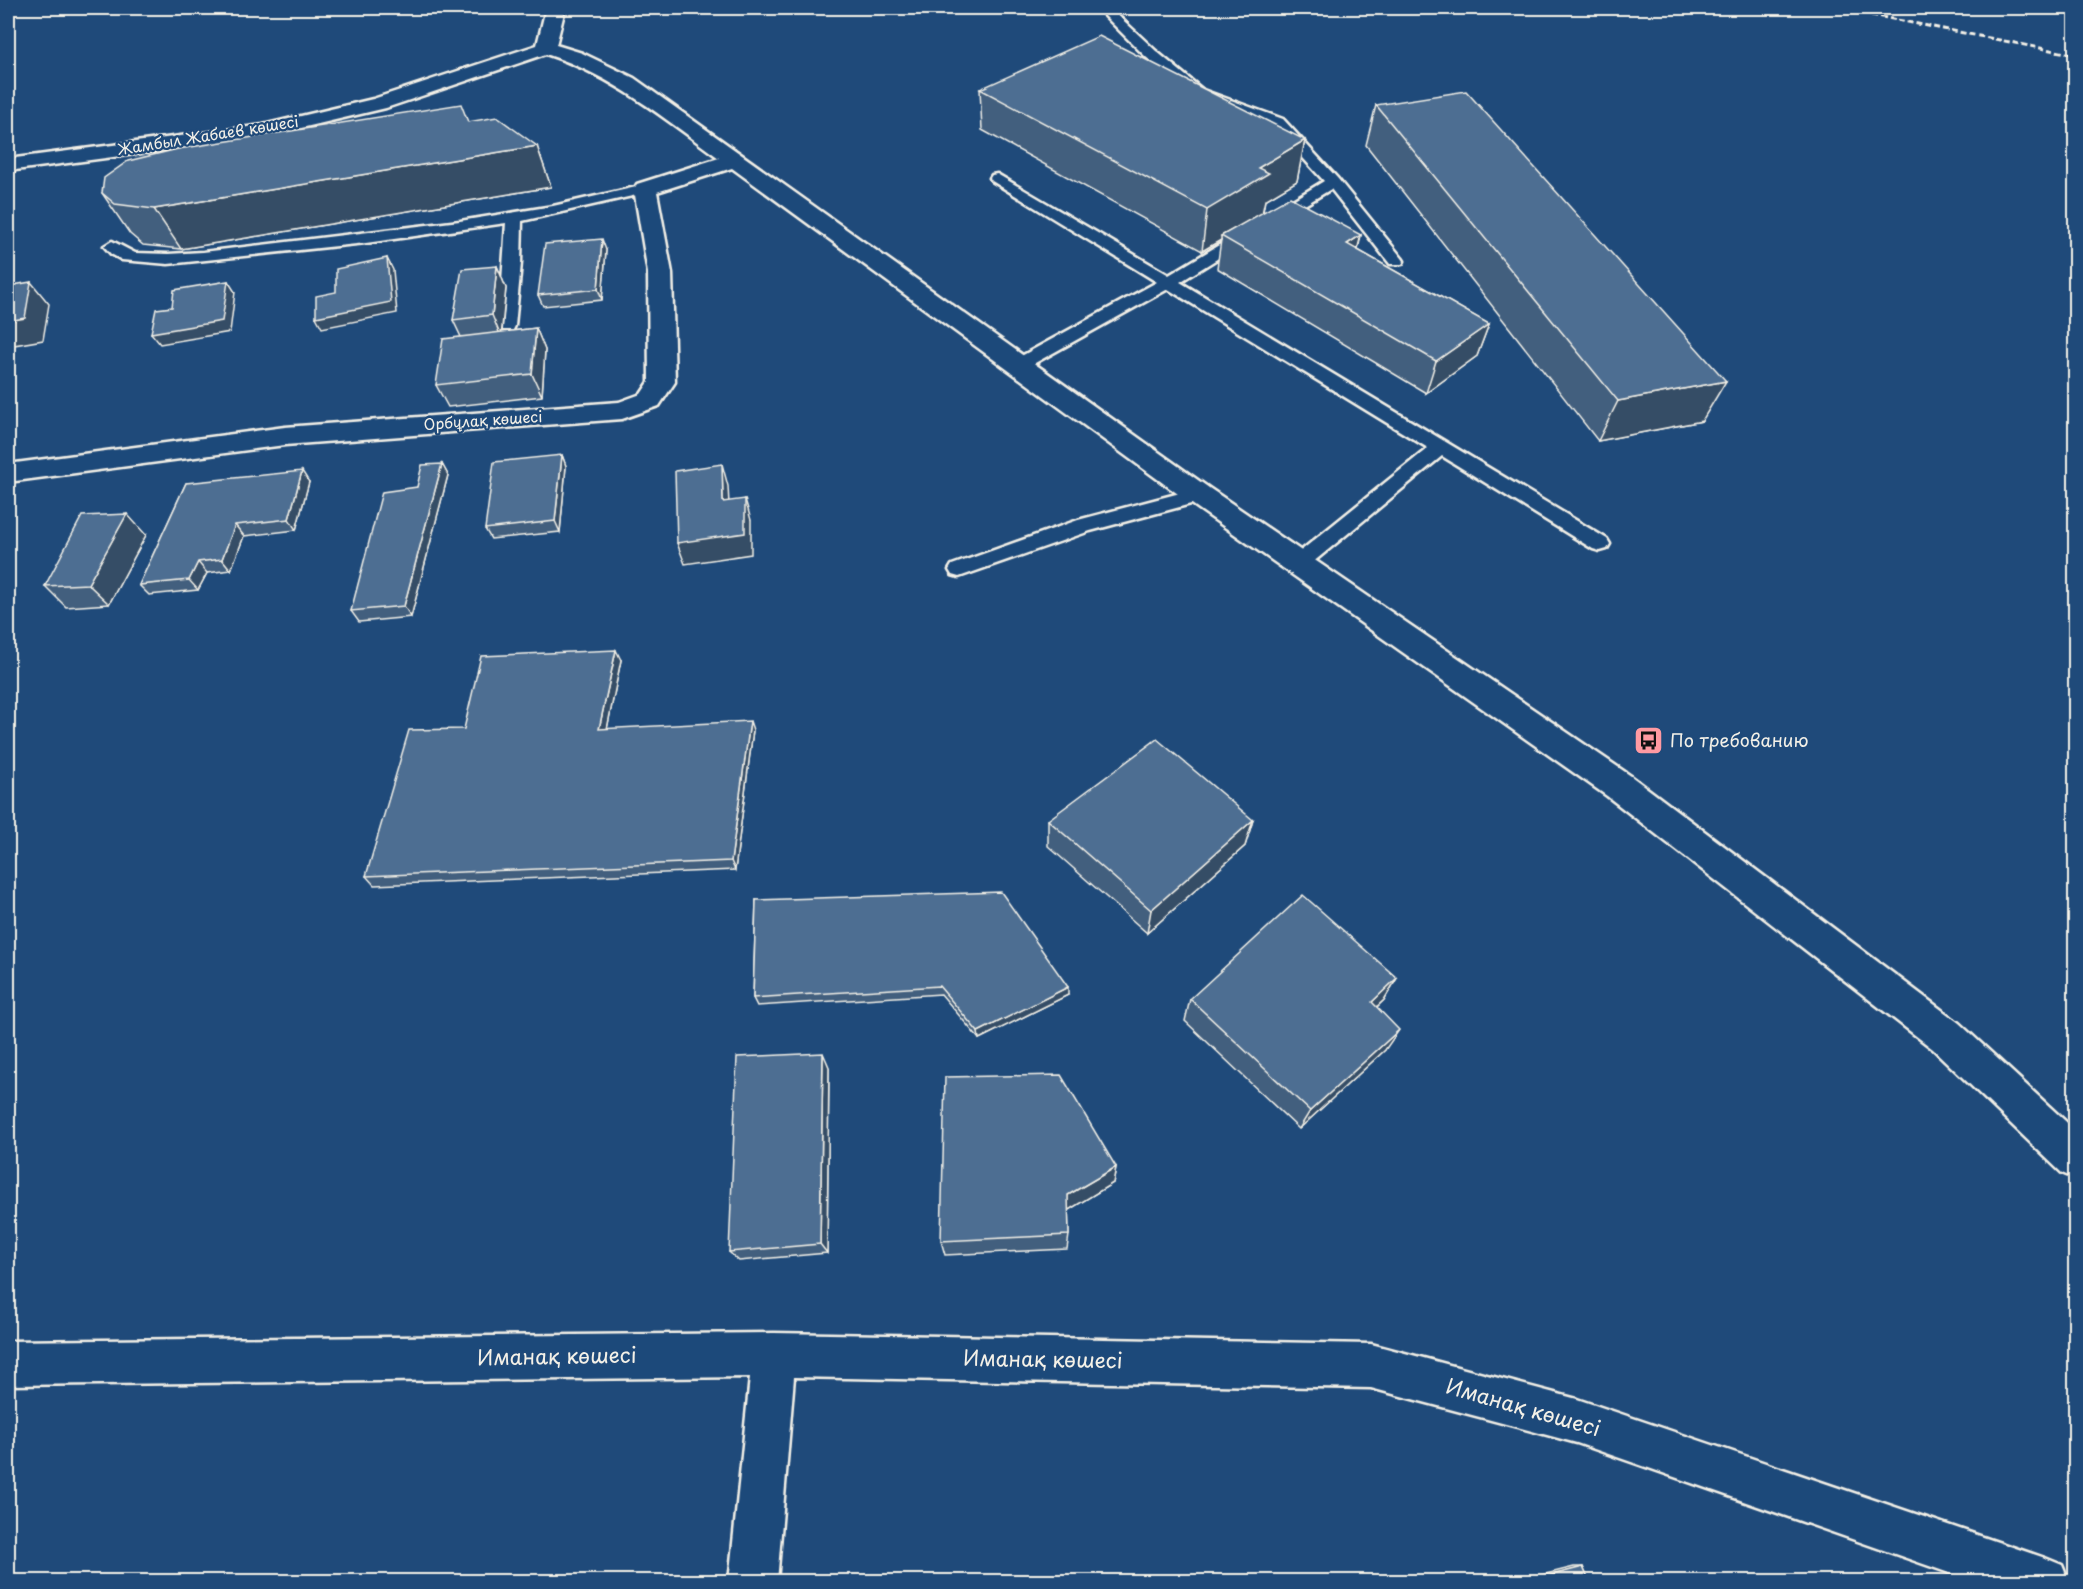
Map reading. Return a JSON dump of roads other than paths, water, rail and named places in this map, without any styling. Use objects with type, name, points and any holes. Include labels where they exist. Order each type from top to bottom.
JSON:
[{"type":"street","points":[[559,8],[546,48],[575,57],[627,82],[1199,495],[1638,800],[1946,1036],[2073,1157]]},
{"type":"street","name":"Жамбыл Жабаев көшесі","points":[[8,165],[159,151],[263,130],[354,116],[379,104],[546,48]]},
{"type":"street","points":[[645,189],[735,160]]},
{"type":"street","name":"Орбұлақ көшесі","points":[[8,473],[285,436],[621,410],[650,400],[662,382],[660,273],[645,189]]},
{"type":"street","points":[[753,1581],[774,1355]]},
{"type":"street","name":"Иманақ көшесі","points":[[8,1363],[774,1355],[1371,1366],[1577,1420],[2045,1581]]},
{"type":"lane","points":[[1103,8],[1151,54],[1198,93],[1278,122],[1332,182],[1396,261]]},
{"type":"lane","points":[[997,178],[1600,544]]},
{"type":"lane","points":[[1020,364],[1169,282],[1332,182]]},
{"type":"lane","points":[[112,246],[117,254],[135,258],[174,258],[377,237],[514,217],[645,189]]},
{"type":"lane","points":[[507,326],[513,263],[514,217]]},
{"type":"lane","points":[[1299,563],[1441,447]]},
{"type":"lane","points":[[959,570],[1085,525],[1199,495]]},
{"type":"railway","points":[[1836,8],[2076,55]]},
{"type":"place","name":"По требованию","points":[[1649,741]]}]
